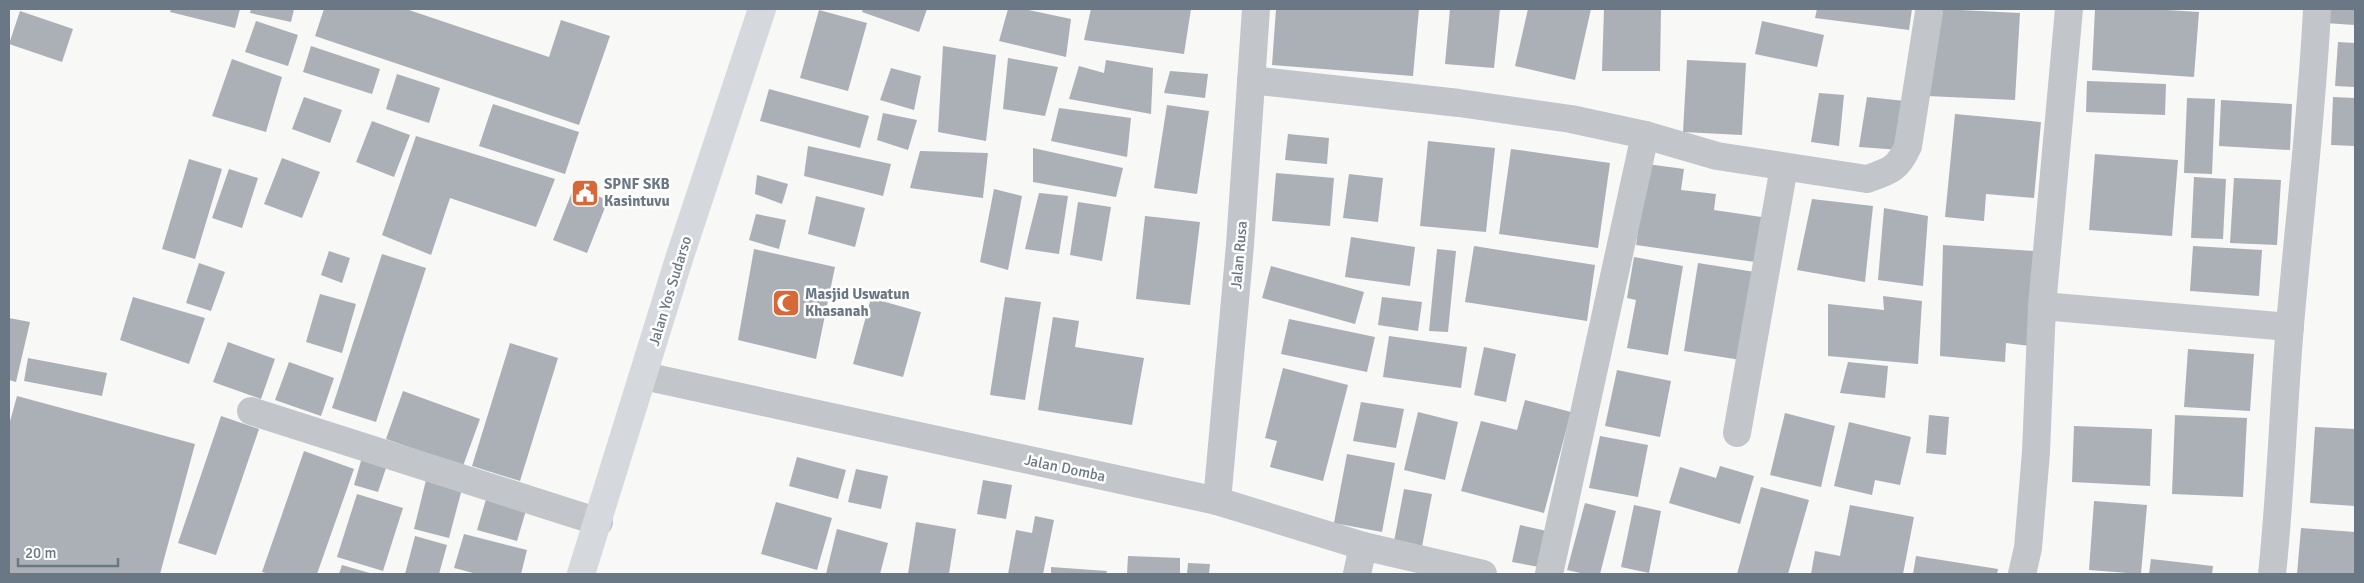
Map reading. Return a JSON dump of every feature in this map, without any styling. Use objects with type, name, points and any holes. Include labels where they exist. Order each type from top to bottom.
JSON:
[{"type":"highway","name":"Jalan Yos Sudarso","points":[[581,574],[599,522],[679,259],[762,9]]},
{"type":"street","name":"Jalan Rusa","points":[[1217,501],[1240,245],[1256,9]]},
{"type":"street","points":[[2022,574],[2028,548],[2036,452],[2042,306],[2069,9]]},
{"type":"street","points":[[2272,574],[2279,512],[2290,327],[2314,78],[2317,9]]},
{"type":"street","points":[[1251,80],[1459,103],[1572,119],[1645,135],[1717,156],[1867,179],[1885,173],[1901,162],[1908,146],[1929,12]]},
{"type":"street","points":[[1549,574],[1645,135]]},
{"type":"street","points":[[1738,433],[1784,167]]},
{"type":"street","points":[[2042,306],[2290,327]]},
{"type":"street","name":"Jalan Domba","points":[[644,376],[1217,501],[1363,546],[1483,574]]},
{"type":"street","points":[[251,411],[599,522]]},
{"type":"street","points":[[1357,574],[1363,546]]},
{"type":"building","points":[[171,9],[240,9],[235,28],[170,12]]},
{"type":"building","points":[[251,9],[294,9],[291,22],[250,13]]},
{"type":"building","points":[[324,9],[406,9],[549,57],[561,20],[610,36],[579,125],[315,36]]},
{"type":"building","points":[[863,9],[927,9],[919,32],[862,12]]},
{"type":"building","points":[[1008,9],[1024,9],[1071,19],[1066,57],[999,41]]},
{"type":"building","points":[[1091,9],[1191,9],[1184,54],[1084,40]]},
{"type":"building","points":[[1276,9],[1419,9],[1413,76],[1272,65]]},
{"type":"building","points":[[1450,9],[1500,9],[1494,68],[1445,64]]},
{"type":"building","points":[[1528,9],[1591,9],[1575,80],[1515,66]]},
{"type":"building","points":[[1604,9],[1661,9],[1660,71],[1602,71]]},
{"type":"building","points":[[1817,9],[1912,9],[1909,30],[1815,18]]},
{"type":"building","points":[[1940,9],[2020,13],[2015,100],[1927,96]]},
{"type":"building","points":[[2095,9],[2151,9],[2199,12],[2194,77],[2092,70]]},
{"type":"building","points":[[2327,9],[2355,9],[2355,25],[2325,23]]},
{"type":"building","points":[[819,10],[867,23],[848,91],[800,78]]},
{"type":"building","points":[[20,11],[73,29],[62,62],[9,44]]},
{"type":"building","points":[[256,21],[298,35],[288,66],[245,52]]},
{"type":"building","points":[[1762,21],[1824,35],[1817,67],[1755,54]]},
{"type":"building","points":[[2338,42],[2355,43],[2355,87],[2335,86]]},
{"type":"building","points":[[311,46],[380,69],[372,94],[303,72]]},
{"type":"building","points":[[943,46],[996,55],[986,141],[938,132]]},
{"type":"building","points":[[1008,58],[1058,67],[1045,116],[1003,109]]},
{"type":"building","points":[[232,59],[282,77],[266,132],[212,116]]},
{"type":"building","points":[[1106,60],[1153,68],[1151,114],[1069,99],[1079,66],[1104,73]]},
{"type":"building","points":[[1687,60],[1746,63],[1742,135],[1683,132]]},
{"type":"building","points":[[891,68],[921,76],[914,110],[880,100]]},
{"type":"building","points":[[1170,71],[1208,74],[1205,98],[1164,93]]},
{"type":"building","points":[[397,74],[440,88],[429,123],[386,109]]},
{"type":"building","points":[[2087,81],[2166,84],[2165,115],[2086,112]]},
{"type":"building","points":[[769,89],[869,116],[860,148],[760,121]]},
{"type":"building","points":[[1819,93],[1844,95],[1839,146],[1811,142]]},
{"type":"building","points":[[304,97],[342,110],[330,143],[292,129]]},
{"type":"building","points":[[1867,97],[1905,101],[1901,150],[1859,147]]},
{"type":"building","points":[[2333,97],[2355,98],[2355,146],[2331,145]]},
{"type":"building","points":[[2187,98],[2215,99],[2212,174],[2184,173]]},
{"type":"building","points":[[2221,100],[2292,104],[2290,150],[2219,146]]},
{"type":"building","points":[[493,104],[579,132],[565,174],[479,146]]},
{"type":"building","points":[[1167,105],[1209,111],[1197,194],[1154,188]]},
{"type":"building","points":[[1059,108],[1131,118],[1127,157],[1051,141]]},
{"type":"building","points":[[883,113],[917,120],[908,150],[877,140]]},
{"type":"building","points":[[1955,114],[2041,122],[2034,198],[1986,194],[1984,221],[1945,217]]},
{"type":"building","points":[[372,121],[410,135],[394,177],[356,162]]},
{"type":"building","points":[[1288,134],[1329,138],[1327,164],[1285,160]]},
{"type":"building","points":[[416,136],[555,179],[536,227],[450,198],[431,255],[382,235]]},
{"type":"building","points":[[1428,141],[1495,148],[1486,232],[1420,226]]},
{"type":"building","points":[[808,146],[891,164],[883,196],[804,176]]},
{"type":"building","points":[[1033,148],[1123,168],[1116,197],[1033,182]]},
{"type":"building","points":[[1511,149],[1610,163],[1598,248],[1499,234]]},
{"type":"building","points":[[920,151],[988,153],[983,198],[910,188]]},
{"type":"building","points":[[2095,154],[2178,160],[2172,236],[2089,230]]},
{"type":"building","points":[[282,158],[320,172],[302,218],[264,204]]},
{"type":"building","points":[[189,159],[222,169],[195,259],[162,249]]},
{"type":"building","points":[[1647,164],[1684,169],[1681,190],[1716,194],[1714,210],[1768,218],[1762,263],[1636,245]]},
{"type":"building","points":[[229,169],[258,178],[242,228],[212,218]]},
{"type":"building","points":[[1276,173],[1334,178],[1330,226],[1272,221]]},
{"type":"building","points":[[1349,174],[1383,178],[1378,222],[1343,218]]},
{"type":"building","points":[[757,175],[788,184],[782,204],[755,194]]},
{"type":"building","points":[[2194,177],[2226,179],[2223,239],[2191,238]]},
{"type":"building","points":[[2234,178],[2281,180],[2277,245],[2230,243]]},
{"type":"building","points":[[574,187],[608,200],[587,253],[553,240]]},
{"type":"building","points":[[994,189],[1022,196],[1008,270],[980,262]]},
{"type":"building","points":[[1039,193],[1068,196],[1059,254],[1025,249]]},
{"type":"building","points":[[816,196],[865,208],[855,247],[808,234]]},
{"type":"building","points":[[1812,199],[1873,206],[1865,282],[1797,270]]},
{"type":"building","points":[[1078,202],[1111,207],[1102,261],[1070,255]]},
{"type":"building","points":[[1884,208],[1928,216],[1923,286],[1878,280]]},
{"type":"building","points":[[756,214],[786,220],[779,249],[749,240]]},
{"type":"building","points":[[1145,216],[1200,222],[1190,305],[1136,299]]},
{"type":"building","points":[[1351,237],[1415,247],[1410,286],[1345,277]]},
{"type":"building","points":[[1943,245],[2035,251],[2030,346],[2006,343],[2005,362],[1940,356]]},
{"type":"building","points":[[1474,246],[1595,265],[1587,321],[1465,302]]},
{"type":"building","points":[[2193,246],[2262,250],[2259,296],[2190,291]]},
{"type":"building","name":"Masjid Uswatun Khasanah","points":[[754,249],[835,267],[816,359],[738,340]]},
{"type":"building","points":[[1437,249],[1456,251],[1448,332],[1429,331]]},
{"type":"building","points":[[329,251],[350,258],[342,283],[321,275]]},
{"type":"building","points":[[382,254],[426,268],[376,422],[332,408]]},
{"type":"building","points":[[1634,257],[1683,266],[1668,355],[1627,348],[1636,300],[1627,298]]},
{"type":"building","points":[[199,263],[225,272],[211,311],[186,303]]},
{"type":"building","points":[[1698,263],[1755,272],[1741,360],[1684,351]]},
{"type":"building","points":[[1271,266],[1364,292],[1355,324],[1262,298]]},
{"type":"building","points":[[320,294],[356,304],[342,353],[306,342]]},
{"type":"building","points":[[1883,296],[1922,301],[1918,364],[1828,356],[1828,304],[1884,310]]},
{"type":"building","points":[[133,297],[205,318],[189,364],[120,340]]},
{"type":"building","points":[[1005,297],[1041,302],[1025,400],[990,395]]},
{"type":"building","points":[[1382,297],[1422,302],[1418,331],[1378,325]]},
{"type":"building","points":[[871,298],[921,312],[903,377],[853,364]]},
{"type":"building","points":[[1053,317],[1079,321],[1075,347],[1144,358],[1132,425],[1038,410]]},
{"type":"building","points":[[9,318],[30,322],[16,382],[9,380]]},
{"type":"building","points":[[1289,319],[1375,337],[1367,372],[1281,354]]},
{"type":"building","points":[[1389,336],[1467,347],[1461,388],[1383,377]]},
{"type":"building","points":[[228,342],[275,359],[261,399],[213,382]]},
{"type":"building","points":[[510,343],[558,358],[520,481],[472,466]]},
{"type":"building","points":[[1484,347],[1516,354],[1506,402],[1474,395]]},
{"type":"building","points":[[2188,349],[2254,354],[2250,411],[2184,407]]},
{"type":"building","points":[[28,358],[107,373],[102,396],[24,381]]},
{"type":"building","points":[[289,362],[334,378],[321,416],[275,400]]},
{"type":"building","points":[[1848,362],[1888,366],[1885,398],[1840,393]]},
{"type":"building","points":[[1283,368],[1348,385],[1323,481],[1270,467],[1277,441],[1265,438]]},
{"type":"building","points":[[1617,370],[1671,381],[1660,437],[1605,426]]},
{"type":"building","points":[[403,391],[480,419],[463,466],[386,439]]},
{"type":"building","points":[[17,396],[195,444],[160,574],[9,574],[9,425]]},
{"type":"building","points":[[1525,400],[1571,412],[1544,513],[1461,491],[1481,421],[1517,430]]},
{"type":"building","points":[[1361,402],[1404,409],[1396,448],[1353,441]]},
{"type":"building","points":[[1418,412],[1458,422],[1445,480],[1404,470]]},
{"type":"building","points":[[1785,413],[1835,426],[1821,487],[1770,475]]},
{"type":"building","points":[[1929,415],[1949,417],[1946,455],[1926,453]]},
{"type":"building","points":[[2175,415],[2247,418],[2243,497],[2172,494]]},
{"type":"building","points":[[221,416],[259,429],[216,555],[178,543]]},
{"type":"building","points":[[1849,422],[1911,437],[1900,485],[1875,480],[1872,495],[1834,486]]},
{"type":"building","points":[[2074,426],[2152,429],[2150,486],[2072,482]]},
{"type":"building","points":[[2315,427],[2355,429],[2355,506],[2310,503]]},
{"type":"building","points":[[1600,436],[1648,445],[1638,497],[1589,488]]},
{"type":"building","points":[[304,451],[354,469],[317,574],[270,574],[262,572]]},
{"type":"building","points":[[363,454],[388,462],[378,492],[354,485]]},
{"type":"building","points":[[1347,454],[1395,463],[1382,532],[1334,523]]},
{"type":"building","points":[[797,457],[846,470],[838,499],[789,486]]},
{"type":"building","points":[[1720,466],[1754,476],[1740,524],[1669,503],[1680,467],[1716,478]]},
{"type":"building","points":[[856,469],[888,476],[881,509],[848,502]]},
{"type":"building","points":[[427,476],[463,485],[449,538],[414,529]]},
{"type":"building","points":[[983,480],[1012,485],[1006,519],[977,514]]},
{"type":"building","points":[[1761,487],[1809,500],[1788,574],[1737,574]]},
{"type":"building","points":[[1404,489],[1432,494],[1421,552],[1393,547]]},
{"type":"building","points":[[357,494],[403,508],[383,571],[337,557]]},
{"type":"building","points":[[487,496],[527,507],[517,541],[477,530]]},
{"type":"building","points":[[2094,501],[2147,505],[2141,574],[2089,570]]},
{"type":"building","points":[[776,502],[832,518],[817,570],[761,554]]},
{"type":"building","points":[[1585,503],[1616,511],[1600,574],[1585,574],[1567,570]]},
{"type":"building","points":[[1634,505],[1661,511],[1649,573],[1621,567]]},
{"type":"building","points":[[1850,505],[1914,517],[1903,574],[1811,574],[1815,551],[1840,556]]},
{"type":"building","points":[[1035,516],[1054,520],[1043,574],[1008,574],[1016,530],[1032,533]]},
{"type":"building","points":[[916,522],[956,529],[949,574],[908,574]]},
{"type":"building","points":[[1520,525],[1547,531],[1539,567],[1512,562]]},
{"type":"building","points":[[2301,528],[2355,532],[2355,574],[2297,574]]},
{"type":"building","points":[[837,529],[888,543],[880,574],[826,574]]},
{"type":"building","points":[[464,534],[527,550],[521,574],[477,574],[454,568]]},
{"type":"building","points":[[415,536],[447,545],[439,574],[405,574]]},
{"type":"building","points":[[1128,556],[1180,558],[1180,574],[1127,574]]},
{"type":"building","points":[[1916,556],[1998,569],[1997,574],[1913,574]]},
{"type":"building","points":[[2151,559],[2213,566],[2212,574],[2149,574]]},
{"type":"building","points":[[1188,563],[1210,564],[1209,574],[1187,574]]},
{"type":"building","points":[[342,565],[373,574],[339,574]]},
{"type":"building","points":[[1051,567],[1107,571],[1106,574],[1051,574]]},
{"type":"place","name":"SPNF SKB Kasintuvu","points":[[585,193]]},
{"type":"place","name":"Masjid Uswatun Khasanah","points":[[786,303]]}]
